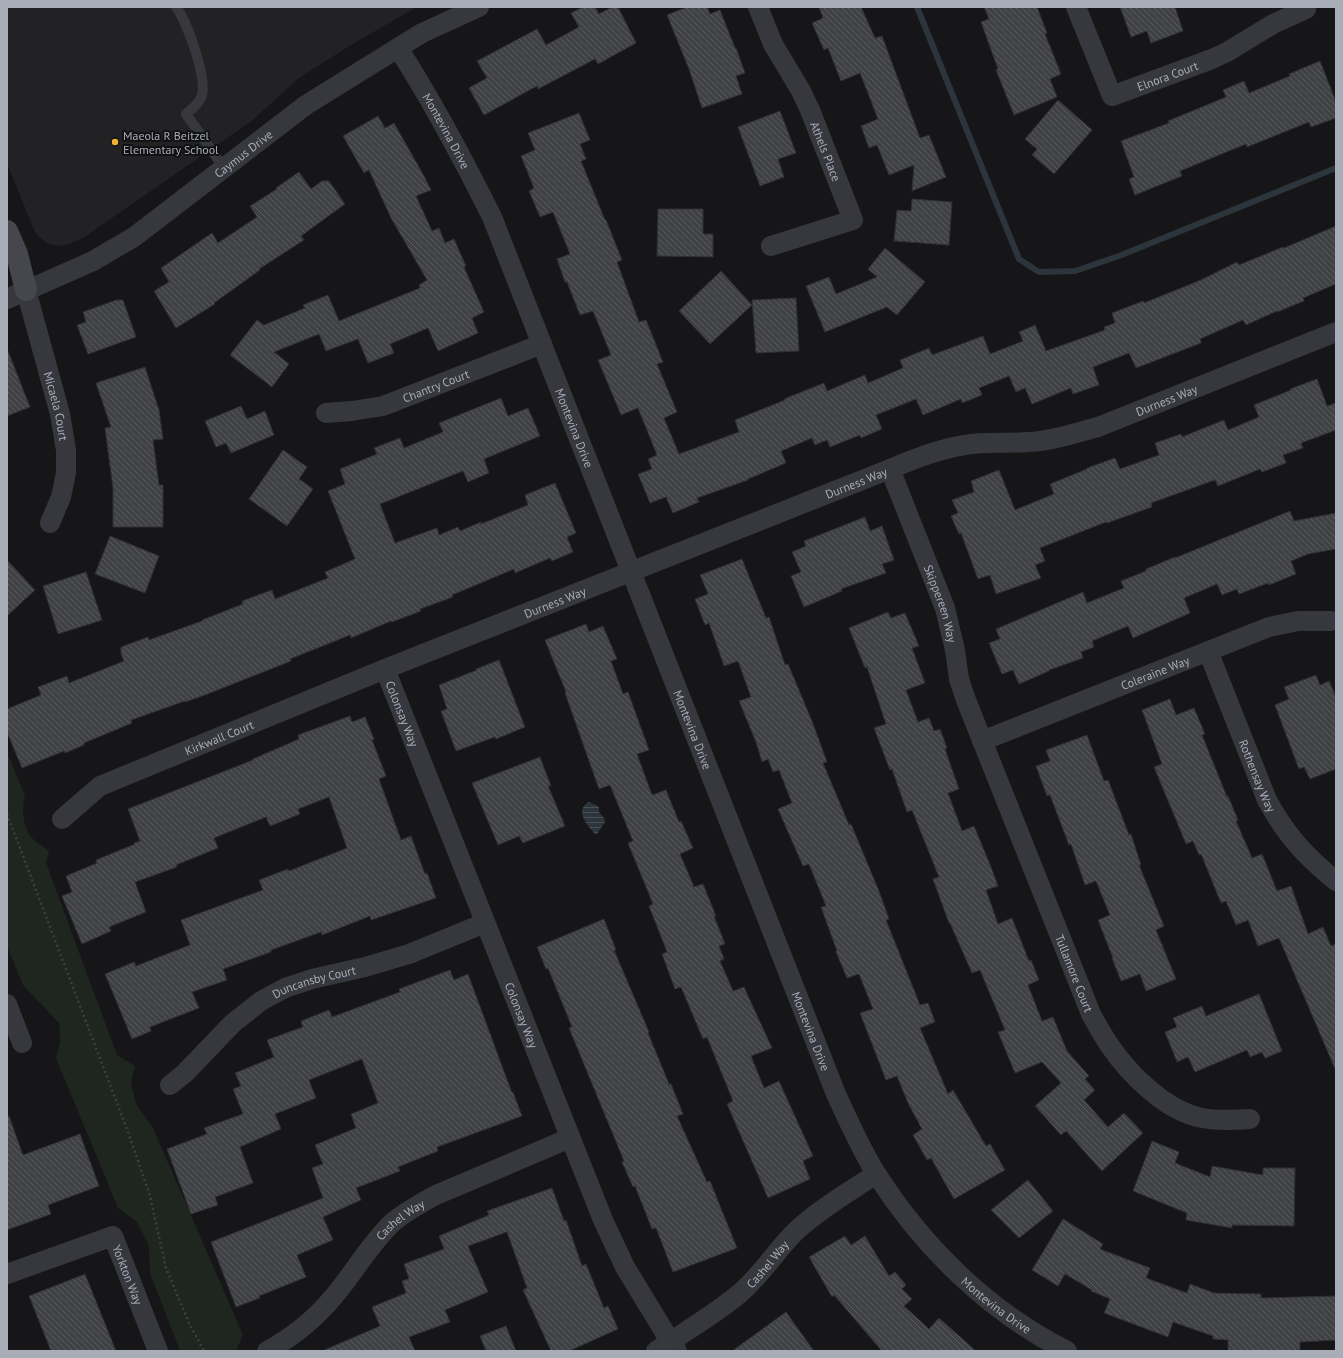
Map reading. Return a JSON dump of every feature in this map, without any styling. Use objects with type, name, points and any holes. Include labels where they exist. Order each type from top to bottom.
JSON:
[{"type":"street","name":"Caymus Drive","points":[[16,294],[93,261],[134,237],[306,104],[422,33],[479,7]]},
{"type":"street","name":"Athels Place","points":[[758,7],[773,44],[801,91],[810,110],[853,220],[771,246]]},
{"type":"street","name":"Elnora Court","points":[[1076,7],[1112,96],[1212,59],[1227,52],[1273,24],[1306,9]]},
{"type":"street","name":"Montevina Drive","points":[[398,48],[420,82],[462,157],[492,217],[836,1094],[854,1133],[876,1174],[899,1207],[932,1248],[969,1284],[1010,1317],[1054,1345],[1067,1351]]},
{"type":"street","points":[[7,231],[16,254],[16,294]]},
{"type":"street","name":"Micaela Court","points":[[16,294],[60,414],[66,450],[66,474],[61,497],[50,523]]},
{"type":"street","name":"Durness Way","points":[[384,669],[890,468],[937,451],[966,444],[1029,442],[1060,438],[1098,427],[1336,332]]},
{"type":"street","name":"Chantry Court","points":[[326,413],[383,406],[542,344]]},
{"type":"street","name":"Skippereen Way","points":[[890,468],[945,608],[955,650],[959,679],[982,741]]},
{"type":"street","name":"Coleraine Way","points":[[982,741],[1269,627],[1298,621],[1331,621]]},
{"type":"street","name":"Rothensay Way","points":[[1208,651],[1267,800],[1279,822],[1296,844],[1319,867],[1336,881]]},
{"type":"street","name":"Kirkwall Court","points":[[62,818],[100,786],[384,669]]},
{"type":"street","name":"Colonsay Way","points":[[384,669],[603,1220],[625,1267],[668,1348]]},
{"type":"street","name":"Tullamore Court","points":[[982,741],[1091,1014],[1109,1045],[1134,1075],[1155,1094],[1176,1108],[1200,1117],[1224,1121],[1250,1119]]},
{"type":"street","name":"Duncansby Court","points":[[170,1085],[184,1074],[233,1023],[260,1002],[285,988],[312,979],[365,967],[409,954],[485,923]]},
{"type":"street","points":[[7,1004],[22,1043]]},
{"type":"street","name":"Cashel Way","points":[[267,1351],[280,1344],[306,1325],[335,1295],[374,1242],[393,1222],[419,1204],[436,1195],[570,1138]]},
{"type":"street","name":"Cashel Way","points":[[668,1348],[740,1293],[758,1276],[773,1256],[796,1231],[821,1209],[876,1174]]},
{"type":"street","name":"Yorkton Way","points":[[7,1274],[113,1236],[158,1351]]},
{"type":"lane","points":[[176,7],[184,19],[202,77],[203,89],[201,98],[186,114],[224,168]]},
{"type":"path","points":[[7,814],[128,1132],[150,1196],[166,1268],[189,1323],[204,1351]]},
{"type":"shaded area","name":"Maeola R Beitzel Elementary School","points":[[7,7],[417,7],[351,45],[299,78],[253,120],[83,238],[67,245],[57,246],[47,243],[38,236],[34,230],[7,163]]},
{"type":"shaded area","points":[[7,752],[25,796],[23,813],[25,825],[33,839],[49,851],[46,863],[117,1055],[135,1066],[131,1083],[136,1104],[153,1128],[243,1335],[236,1351],[180,1351],[150,1273],[149,1246],[137,1222],[118,1208],[56,1058],[60,1041],[59,1023],[23,985],[7,946]]},
{"type":"shaded area","points":[[589,802],[598,806],[599,812],[604,818],[605,822],[597,834],[595,834],[583,818],[582,809]]},
{"type":"building","points":[[583,7],[595,7],[599,14],[612,7],[618,7],[636,43],[598,64],[595,59],[538,89],[537,86],[484,115],[469,88],[487,78],[477,61],[537,29],[546,45],[579,27],[571,13]]},
{"type":"building","points":[[687,7],[707,7],[710,14],[720,10],[745,73],[736,76],[742,94],[702,108],[689,69],[667,15]]},
{"type":"building","points":[[819,7],[861,7],[875,38],[882,36],[920,138],[929,135],[946,177],[912,191],[914,165],[889,175],[877,145],[869,148],[861,126],[878,119],[860,73],[841,81],[828,48],[824,50],[812,23],[823,18]]},
{"type":"building","points":[[984,7],[1037,7],[1047,33],[1045,34],[1061,74],[1050,79],[1057,97],[1014,115],[996,70],[998,69],[981,22],[989,19]]},
{"type":"building","points":[[1120,7],[1175,7],[1183,31],[1151,43],[1147,31],[1131,37]]},
{"type":"building","points":[[1320,61],[1336,102],[1336,118],[1311,127],[1309,122],[1247,147],[1246,144],[1180,171],[1182,176],[1135,195],[1129,179],[1134,177],[1121,141],[1169,123],[1168,121],[1226,97],[1223,90],[1244,81],[1249,93],[1290,76],[1289,74]]},
{"type":"building","points":[[1058,100],[1092,130],[1054,174],[1032,155],[1037,149],[1025,139]]},
{"type":"building","points":[[780,111],[796,153],[778,159],[784,177],[760,186],[738,127]]},
{"type":"building","points":[[579,113],[590,140],[580,144],[586,159],[581,161],[622,260],[617,262],[639,322],[646,320],[663,362],[657,364],[677,412],[664,418],[679,454],[739,432],[735,420],[785,400],[784,399],[824,383],[827,391],[865,375],[868,383],[903,368],[900,360],[929,348],[932,355],[983,336],[990,354],[1023,341],[1019,332],[1035,325],[1046,351],[1105,330],[1104,327],[1115,323],[1112,313],[1143,301],[1144,303],[1201,280],[1237,262],[1239,265],[1336,226],[1336,284],[1303,298],[1304,301],[1246,325],[1243,320],[1200,339],[1201,343],[1136,368],[1129,353],[1093,367],[1099,385],[1073,394],[1071,388],[1032,404],[1025,388],[1016,392],[1009,376],[979,388],[982,395],[962,403],[961,399],[923,415],[916,399],[876,415],[882,429],[861,438],[860,435],[830,447],[827,440],[815,445],[812,438],[781,451],[786,463],[748,480],[697,498],[699,502],[673,513],[666,497],[650,503],[638,474],[652,469],[648,459],[657,455],[638,408],[621,415],[598,360],[611,355],[593,311],[580,315],[567,282],[565,282],[557,259],[570,254],[553,212],[540,217],[529,191],[534,188],[521,156],[535,150],[528,133]]},
{"type":"building","points":[[378,116],[385,128],[394,123],[431,190],[416,196],[432,231],[439,228],[445,243],[454,239],[466,266],[464,267],[484,312],[472,318],[478,333],[438,351],[428,328],[390,344],[394,353],[368,363],[358,339],[326,351],[319,334],[274,352],[289,364],[272,387],[230,355],[257,320],[264,325],[305,308],[303,305],[328,295],[339,321],[420,288],[419,285],[427,280],[391,218],[369,170],[364,173],[343,136]]},
{"type":"building","points":[[299,172],[311,189],[322,181],[329,181],[345,204],[301,236],[304,240],[259,269],[260,270],[214,303],[215,304],[176,328],[154,291],[169,282],[161,268],[212,233],[218,243],[257,217],[250,206],[277,189],[276,188]]},
{"type":"building","points":[[912,199],[952,202],[949,245],[894,241],[897,210],[911,211]]},
{"type":"building","points":[[658,209],[703,209],[703,234],[713,234],[713,257],[657,256]]},
{"type":"building","points":[[885,248],[925,282],[897,315],[887,307],[825,332],[806,286],[829,277],[836,294],[877,277],[868,269]]},
{"type":"building","points":[[721,271],[752,305],[710,344],[679,311]]},
{"type":"building","points":[[796,298],[799,351],[756,353],[752,300]]},
{"type":"building","points":[[116,300],[123,300],[136,337],[88,354],[77,325],[86,322],[83,312]]},
{"type":"building","points":[[7,351],[30,407],[7,416]]},
{"type":"building","points":[[145,367],[159,410],[163,439],[153,440],[159,485],[163,485],[163,527],[113,527],[113,488],[105,428],[111,427],[96,383]]},
{"type":"building","points":[[1317,379],[1327,406],[1336,403],[1336,430],[1301,443],[1303,448],[1283,455],[1286,463],[1262,472],[1260,469],[1218,486],[1215,480],[1151,503],[1152,507],[1107,523],[1106,522],[1040,548],[1045,561],[1035,565],[1041,578],[996,594],[990,575],[978,579],[961,533],[959,534],[951,516],[958,513],[952,500],[974,492],[971,481],[999,470],[1015,510],[1054,494],[1050,484],[1087,468],[1115,458],[1120,469],[1159,455],[1155,443],[1181,434],[1182,437],[1224,420],[1228,430],[1259,417],[1254,405]]},
{"type":"building","points":[[501,398],[508,416],[528,408],[540,436],[484,459],[489,473],[468,482],[463,471],[380,504],[395,543],[437,528],[439,535],[458,527],[460,531],[481,522],[481,524],[528,505],[525,495],[555,483],[576,533],[567,537],[573,552],[552,561],[550,558],[515,573],[514,569],[452,595],[453,597],[420,609],[421,611],[392,622],[391,621],[351,638],[350,635],[290,659],[291,661],[205,695],[131,720],[132,723],[84,743],[84,745],[65,753],[64,751],[22,768],[7,732],[7,709],[41,695],[38,687],[67,676],[69,683],[124,661],[121,654],[121,647],[148,637],[149,640],[202,621],[243,604],[242,601],[272,590],[275,599],[328,578],[325,572],[355,559],[328,491],[345,484],[340,469],[377,454],[374,448],[400,438],[404,448],[443,432],[439,423]]},
{"type":"building","points":[[241,406],[247,419],[265,411],[274,435],[231,453],[226,443],[216,447],[205,421]]},
{"type":"building","points":[[283,450],[307,467],[299,479],[313,489],[287,526],[249,499]]},
{"type":"building","points":[[1290,511],[1294,521],[1336,513],[1336,549],[1308,554],[1291,561],[1296,574],[1269,585],[1268,583],[1239,594],[1237,589],[1222,595],[1217,584],[1184,598],[1190,613],[1133,638],[1128,626],[1092,641],[1094,647],[1081,652],[1083,658],[1049,670],[1019,684],[1013,670],[1002,674],[989,643],[1000,639],[996,629],[1083,592],[1087,603],[1124,588],[1121,581],[1146,571],[1146,569]]},
{"type":"building","points":[[865,517],[870,531],[882,526],[894,560],[882,564],[886,573],[841,589],[842,591],[804,607],[791,576],[801,572],[792,552],[806,546],[804,541]]},
{"type":"building","points":[[110,536],[159,556],[145,593],[95,574]]},
{"type":"building","points":[[742,559],[766,618],[769,617],[785,665],[788,664],[812,721],[827,762],[823,763],[849,825],[851,824],[879,891],[889,919],[886,920],[920,1005],[928,1003],[935,1022],[920,1028],[948,1094],[953,1090],[986,1146],[990,1144],[1005,1170],[954,1199],[931,1158],[927,1160],[913,1135],[922,1129],[908,1103],[897,1076],[886,1080],[860,1013],[873,1009],[859,974],[847,978],[836,952],[837,951],[821,907],[826,906],[809,864],[803,866],[778,809],[792,803],[779,770],[773,772],[768,759],[762,762],[756,742],[739,701],[751,697],[738,661],[724,666],[709,623],[705,625],[695,599],[708,594],[700,575]]},
{"type":"building","points":[[7,560],[35,590],[7,616]]},
{"type":"building","points":[[86,572],[102,620],[58,634],[43,586]]},
{"type":"building","points":[[888,612],[891,618],[905,613],[919,646],[912,648],[925,683],[906,690],[918,722],[929,718],[934,731],[940,729],[947,748],[945,749],[959,789],[948,793],[962,831],[974,826],[991,867],[998,886],[986,890],[998,924],[1012,918],[1029,961],[1031,960],[1039,980],[1028,985],[1042,1021],[1053,1017],[1067,1051],[1089,1076],[1085,1079],[1095,1090],[1084,1100],[1108,1127],[1124,1113],[1143,1133],[1102,1171],[1066,1131],[1061,1135],[1035,1106],[1061,1083],[1042,1062],[1015,1073],[998,1032],[1005,1030],[980,970],[972,973],[949,923],[933,879],[939,877],[912,810],[907,812],[892,769],[890,770],[874,728],[886,724],[867,667],[865,668],[849,628]]},
{"type":"building","points":[[586,624],[589,632],[603,626],[617,659],[611,661],[623,694],[628,692],[649,750],[637,754],[652,795],[666,790],[679,822],[681,821],[693,848],[680,854],[694,887],[703,884],[716,916],[714,916],[725,944],[719,946],[724,959],[720,961],[733,991],[744,987],[772,1048],[751,1056],[764,1088],[779,1081],[813,1156],[803,1161],[810,1179],[768,1198],[727,1104],[733,1101],[707,1037],[703,1039],[681,987],[675,989],[662,954],[667,952],[649,906],[653,904],[628,843],[633,841],[610,785],[599,789],[565,693],[566,692],[545,640]]},
{"type":"building","points":[[499,660],[525,727],[496,739],[495,737],[456,751],[441,711],[447,709],[439,685]]},
{"type":"building","points":[[1316,675],[1320,685],[1329,681],[1336,697],[1336,769],[1310,779],[1304,767],[1299,769],[1275,705],[1289,699],[1284,687]]},
{"type":"building","points":[[1170,699],[1176,715],[1194,708],[1205,734],[1202,735],[1238,820],[1236,821],[1252,858],[1262,854],[1277,891],[1291,886],[1308,934],[1323,927],[1331,946],[1336,944],[1336,1071],[1279,938],[1258,946],[1248,920],[1236,925],[1226,901],[1221,903],[1201,854],[1199,855],[1193,841],[1186,844],[1154,767],[1162,764],[1142,710]]},
{"type":"building","points":[[350,716],[352,722],[365,717],[386,776],[379,779],[401,840],[411,836],[425,874],[427,873],[436,898],[371,920],[370,916],[322,935],[321,932],[223,969],[227,980],[192,992],[199,1008],[150,1027],[151,1031],[132,1039],[105,974],[134,962],[136,966],[190,945],[181,920],[263,890],[259,880],[288,869],[289,871],[347,848],[329,797],[298,809],[300,814],[270,826],[266,817],[214,838],[218,848],[176,865],[177,867],[135,882],[146,912],[109,927],[111,931],[82,944],[62,896],[72,892],[66,876],[97,863],[96,860],[140,841],[128,809],[253,760],[299,739],[298,735]]},
{"type":"building","points":[[1087,735],[1104,781],[1108,780],[1129,835],[1131,834],[1141,865],[1139,865],[1164,926],[1156,930],[1176,979],[1146,991],[1140,974],[1121,981],[1098,920],[1110,915],[1096,881],[1085,885],[1071,844],[1069,845],[1050,795],[1047,796],[1036,766],[1050,761],[1046,750]]},
{"type":"building","points":[[540,757],[551,786],[548,786],[565,826],[523,843],[519,836],[498,845],[472,783]]},
{"type":"building","points":[[604,919],[616,950],[614,950],[649,1032],[648,1033],[669,1084],[671,1084],[683,1114],[677,1116],[707,1182],[710,1181],[737,1248],[673,1272],[656,1228],[652,1229],[635,1186],[633,1187],[622,1162],[624,1161],[569,1028],[572,1027],[548,968],[546,969],[537,947]]},
{"type":"building","points":[[450,970],[454,980],[468,974],[522,1116],[437,1147],[438,1151],[398,1167],[400,1171],[356,1188],[361,1200],[323,1217],[333,1240],[297,1255],[306,1277],[236,1307],[211,1242],[323,1198],[312,1168],[323,1164],[315,1145],[356,1128],[351,1114],[378,1103],[362,1059],[309,1080],[316,1098],[275,1114],[281,1129],[240,1147],[253,1183],[215,1197],[218,1205],[191,1214],[167,1149],[207,1134],[204,1128],[243,1114],[233,1089],[241,1086],[235,1073],[274,1057],[267,1040],[303,1027],[301,1021],[329,1010],[332,1017],[400,992],[399,989]]},
{"type":"building","points":[[1259,994],[1282,1051],[1265,1058],[1262,1052],[1250,1057],[1247,1050],[1195,1072],[1188,1057],[1177,1062],[1165,1032],[1177,1027],[1173,1018],[1202,1006],[1206,1016]]},
{"type":"building","points":[[9,1116],[23,1155],[80,1134],[99,1186],[48,1205],[51,1214],[7,1230],[7,1117]]},
{"type":"building","points":[[1152,1141],[1179,1152],[1175,1163],[1210,1177],[1212,1166],[1263,1175],[1263,1168],[1295,1168],[1294,1226],[1232,1225],[1232,1228],[1186,1220],[1187,1213],[1133,1191]]},
{"type":"building","points":[[1028,1180],[1053,1211],[1019,1238],[991,1210]]},
{"type":"building","points":[[552,1188],[564,1221],[566,1220],[582,1266],[586,1264],[604,1308],[608,1306],[618,1329],[569,1351],[551,1351],[523,1290],[527,1288],[507,1232],[468,1246],[488,1292],[445,1310],[450,1322],[409,1337],[415,1351],[322,1351],[380,1326],[372,1307],[406,1293],[402,1281],[409,1279],[404,1264],[444,1249],[439,1236],[489,1215],[487,1211]]},
{"type":"building","points":[[1063,1219],[1103,1244],[1100,1249],[1150,1268],[1146,1278],[1187,1293],[1190,1284],[1214,1293],[1261,1294],[1261,1298],[1336,1296],[1336,1340],[1300,1342],[1300,1351],[1228,1351],[1228,1340],[1213,1339],[1213,1336],[1173,1322],[1168,1337],[1104,1313],[1110,1299],[1091,1291],[1092,1290],[1065,1274],[1058,1286],[1032,1270]]},
{"type":"building","points":[[845,1236],[851,1245],[865,1236],[889,1276],[895,1272],[906,1285],[902,1289],[912,1299],[904,1306],[929,1329],[939,1318],[976,1351],[882,1351],[834,1295],[832,1297],[809,1257]]},
{"type":"building","points":[[85,1274],[116,1351],[51,1351],[29,1296]]},
{"type":"building","points":[[786,1312],[814,1351],[732,1351]]},
{"type":"building","points":[[506,1326],[516,1351],[486,1351],[480,1336]]},
{"type":"waterway","points":[[917,7],[1019,259],[1039,272],[1075,271],[1119,256],[1336,168]]},
{"type":"place","name":"Maeola R Beitzel Elementary School","points":[[115,142]]}]
